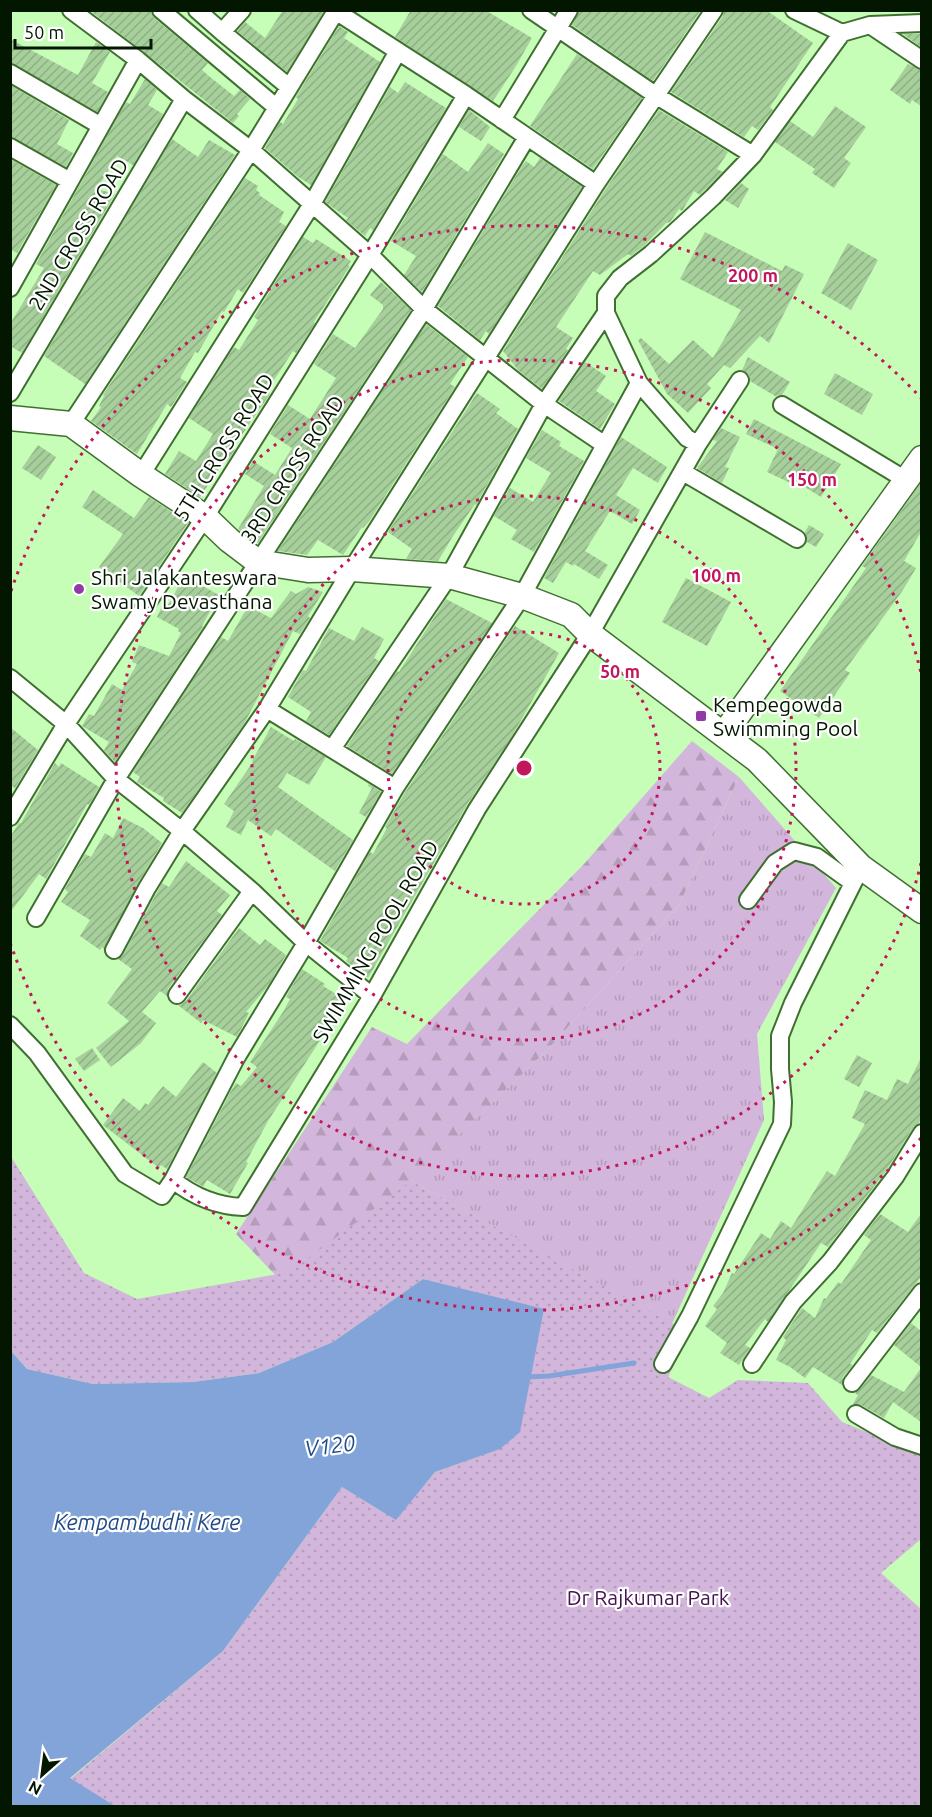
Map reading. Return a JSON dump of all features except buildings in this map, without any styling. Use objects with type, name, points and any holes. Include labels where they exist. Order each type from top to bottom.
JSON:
[{"type":"street","points":[[71,10],[251,150],[370,255],[424,309],[544,404],[605,445]]},
{"type":"street","points":[[162,10],[276,107]]},
{"type":"street","points":[[197,10],[289,87]]},
{"type":"street","points":[[222,32],[242,10]]},
{"type":"street","points":[[531,10],[657,96],[753,155]]},
{"type":"street","points":[[502,120],[569,10]]},
{"type":"street","points":[[114,950],[182,831],[267,709],[352,569],[596,184],[714,10]]},
{"type":"street","points":[[794,10],[842,33]]},
{"type":"street","points":[[71,424],[251,150],[335,11],[466,95],[596,184]]},
{"type":"street","points":[[699,444],[687,438],[639,383],[606,313],[606,296],[620,278],[651,254],[704,205],[753,155],[842,33],[870,25],[921,23]]},
{"type":"street","points":[[870,25],[921,60]]},
{"type":"street","points":[[141,475],[312,204],[398,51]]},
{"type":"street","points":[[10,288],[138,60]]},
{"type":"street","points":[[10,73],[101,126]]},
{"type":"street","name":"5TH CROSS ROAD","points":[[10,817],[66,724],[205,517],[370,255],[466,95]]},
{"type":"street","name":"2ND CROSS ROAD","points":[[10,393],[184,99]]},
{"type":"street","name":"3RD CROSS ROAD","points":[[36,918],[116,779],[424,309],[527,137]]},
{"type":"street","points":[[10,147],[70,181]]},
{"type":"street","points":[[332,749],[448,576],[544,404],[606,313]]},
{"type":"street","name":"SWIMMING POOL ROAD","points":[[173,1180],[188,1191],[210,1201],[243,1207],[372,996],[477,809],[590,634],[699,444],[740,380]]},
{"type":"street","points":[[10,1025],[37,1053],[125,1174],[162,1196],[173,1180],[237,1058],[395,788],[522,596],[639,383]]},
{"type":"street","points":[[782,405],[906,480]]},
{"type":"street","points":[[10,418],[71,424],[141,475],[205,517],[229,540],[258,562],[308,570],[352,569],[448,576],[522,596],[571,615],[590,634],[757,760],[857,875]]},
{"type":"street","points":[[724,734],[921,458]]},
{"type":"street","points":[[683,472],[797,539]]},
{"type":"street","points":[[10,678],[66,724],[116,779],[182,831],[252,891],[306,942],[372,996]]},
{"type":"street","points":[[267,709],[395,788]]},
{"type":"street","points":[[748,900],[775,863],[794,851],[817,856],[857,875],[921,911]]},
{"type":"street","points":[[663,1364],[690,1316],[782,1124],[780,1036],[793,1003],[857,875]]},
{"type":"street","points":[[177,994],[252,891]]},
{"type":"street","points":[[752,1364],[793,1302],[830,1262],[895,1177],[921,1133]]},
{"type":"street","points":[[852,1383],[921,1292]]},
{"type":"street","points":[[856,1414],[895,1437],[921,1446]]},
{"type":"green space","points":[[692,741],[739,777],[679,905],[548,1049],[311,1278],[283,1283],[236,1234],[372,1027],[407,1044],[584,864]]},
{"type":"green space","points":[[739,777],[836,888],[757,1034],[764,1120],[672,1324],[411,1181],[548,1049],[679,905]]},
{"type":"green space","name":"Dr Rajkumar Park","points":[[10,1155],[84,1273],[137,1299],[290,1272],[411,1181],[690,1333],[668,1377],[709,1398],[738,1380],[808,1383],[842,1422],[921,1454],[921,1539],[881,1573],[921,1609],[921,1806],[115,1806],[70,1779],[223,1651],[342,1487],[396,1519],[435,1472],[499,1449],[544,1310],[423,1279],[333,1342],[259,1373],[193,1382],[93,1384],[27,1369],[11,1351]]},
{"type":"water","name":"Kempambudhi Kere","points":[[423,1279],[544,1309],[520,1432],[500,1449],[435,1472],[396,1520],[342,1487],[223,1651],[70,1778],[115,1806],[11,1806],[11,1351],[27,1369],[93,1384],[193,1382],[259,1373],[333,1342]]},
{"type":"waterway","name":"V120","points":[[525,1377],[549,1376],[634,1363]]},
{"type":"place","name":"Shri Jalakanteswara Swamy Devasthana","points":[[79,589]]},
{"type":"place","name":"Kempegowda Swimming Pool","points":[[701,716]]}]
